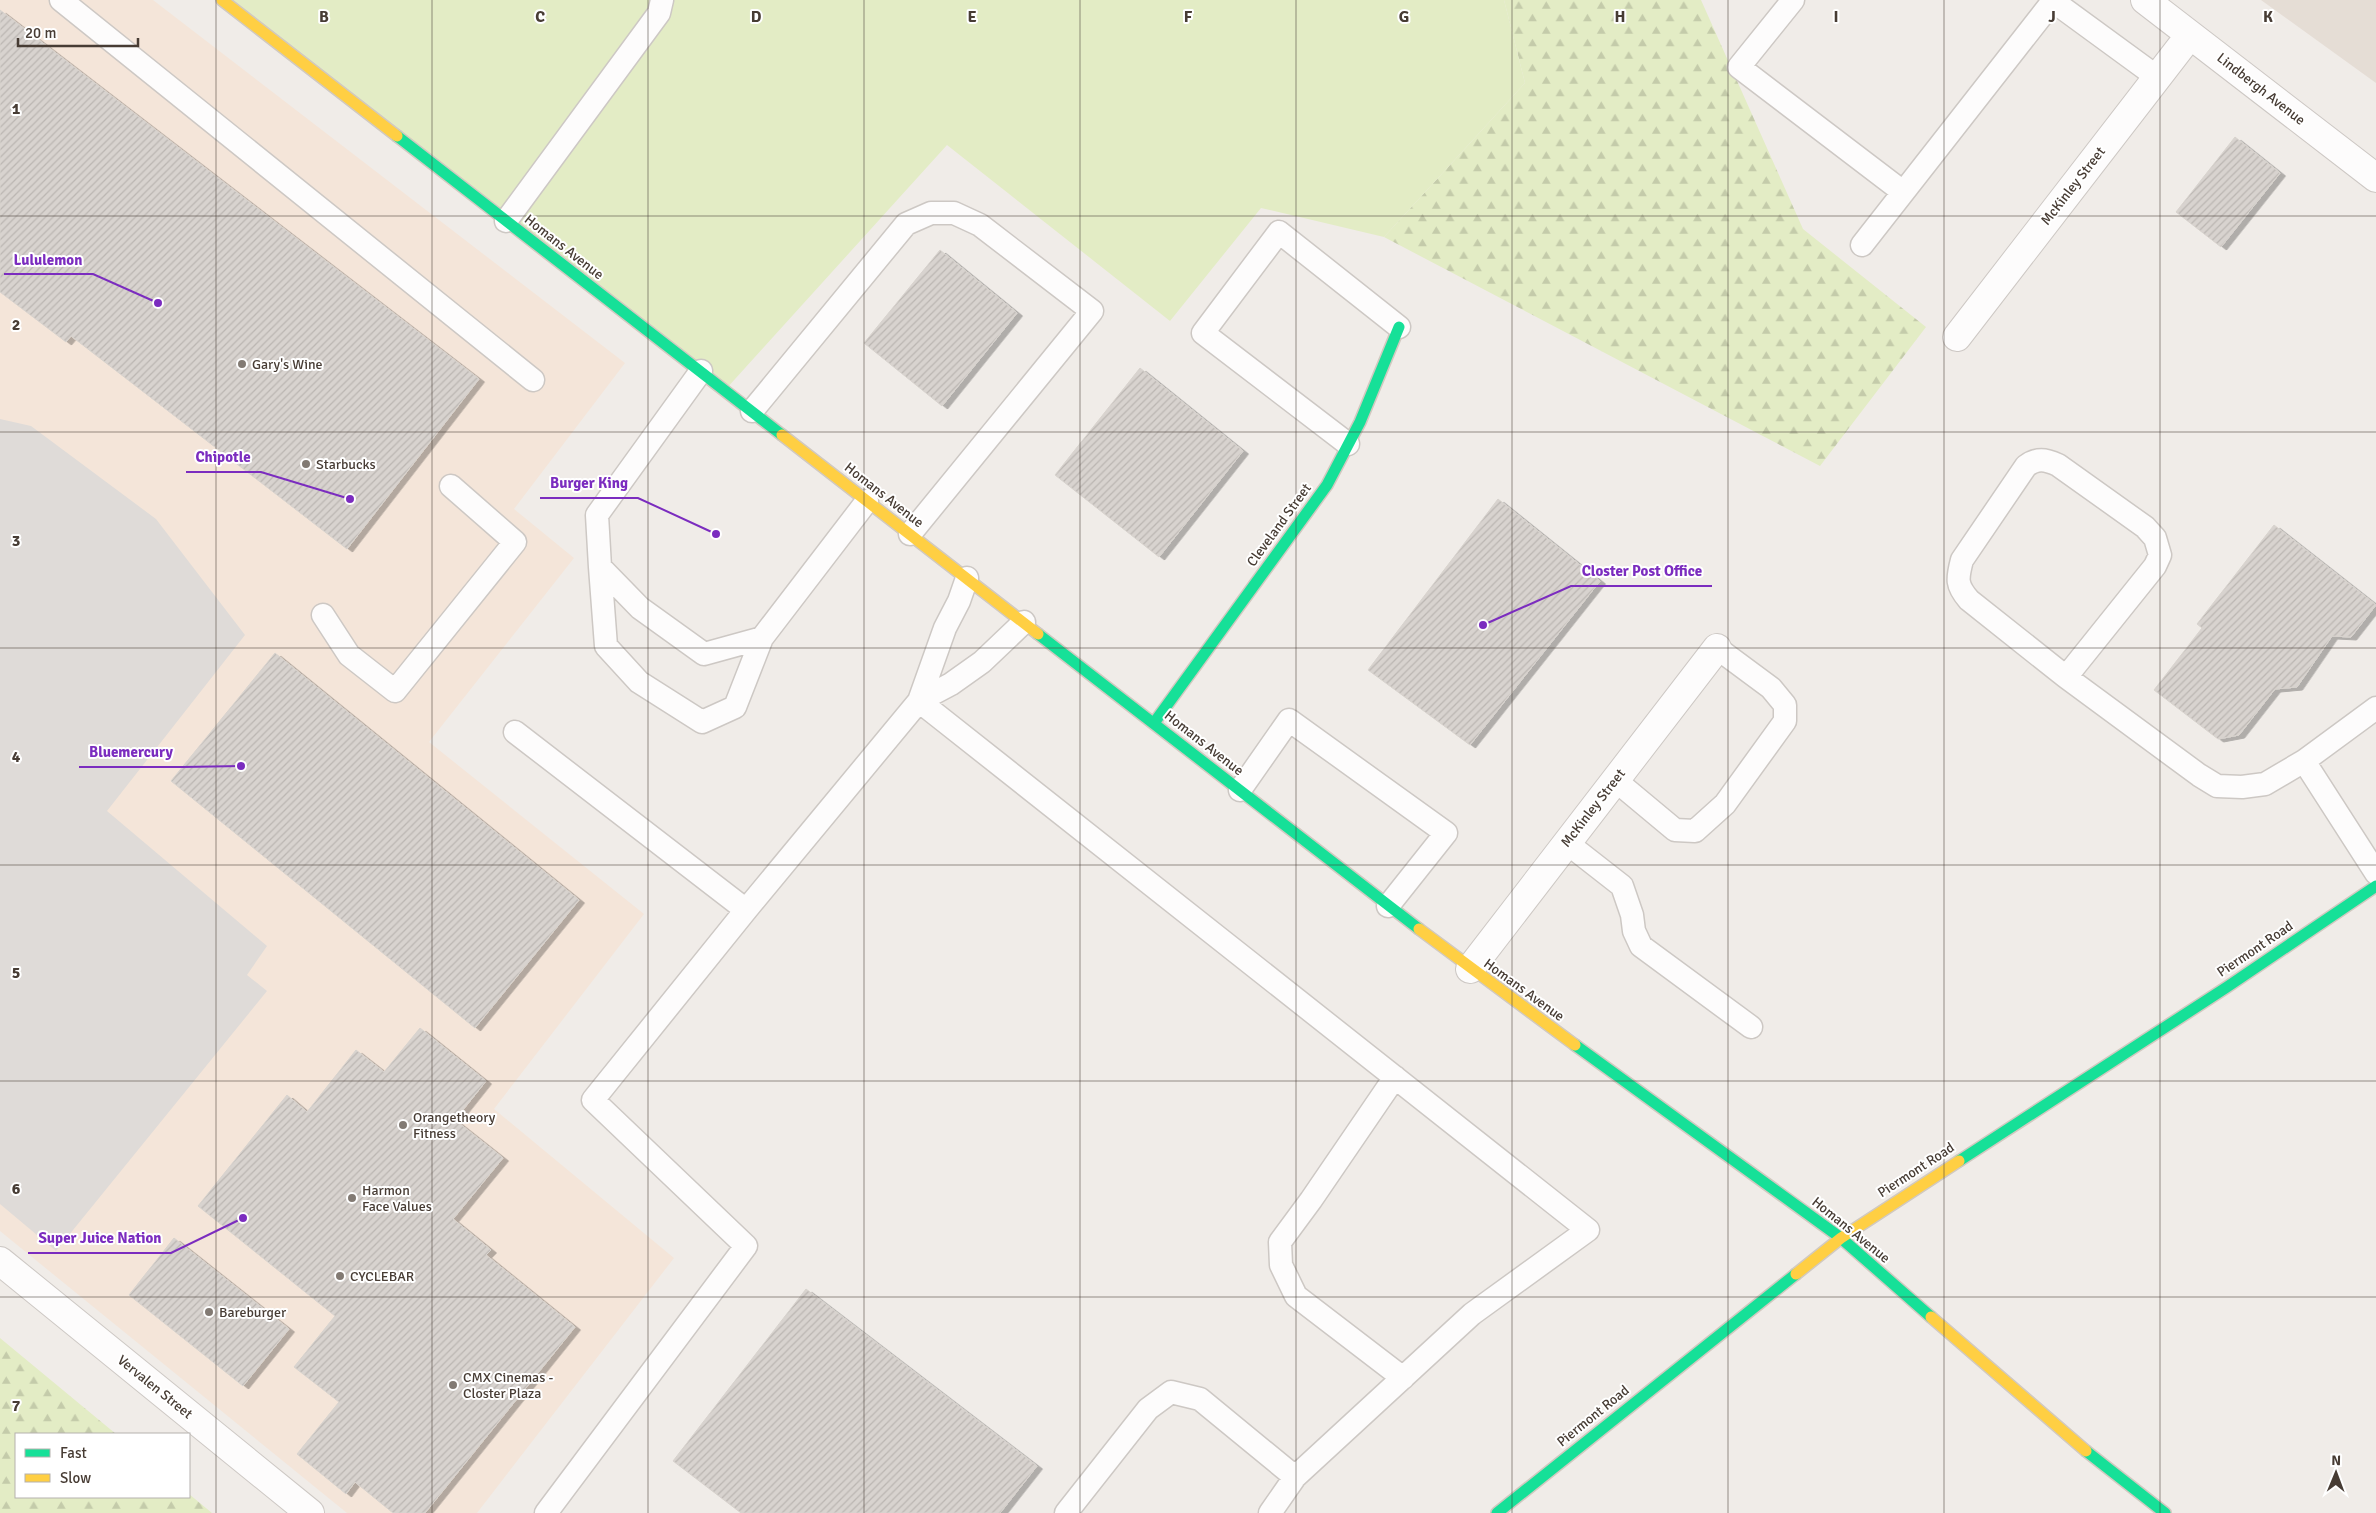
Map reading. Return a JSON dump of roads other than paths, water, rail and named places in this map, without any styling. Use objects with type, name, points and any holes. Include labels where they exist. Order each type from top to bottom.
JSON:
[{"type":"street","name":"Homans Avenue","points":[[222,0],[1470,969],[1840,1238],[2067,1436],[2165,1513]]},
{"type":"street","name":"Lindbergh Avenue","points":[[2145,0],[2376,178]]},
{"type":"street","name":"McKinley Street","points":[[1957,337],[2190,34]]},
{"type":"street","name":"Cleveland Street","points":[[1154,724],[1327,485],[1360,422],[1399,327]]},
{"type":"street","name":"McKinley Street","points":[[1470,969],[1717,648]]},
{"type":"street","name":"Piermont Road","points":[[1497,1513],[1840,1238],[2226,987],[2376,886]]},
{"type":"street","name":"Vervalen Street","points":[[0,1261],[310,1513]]},
{"type":"lane","points":[[506,221],[659,13],[662,0]]},
{"type":"lane","points":[[1793,0],[1739,67],[1903,192]]},
{"type":"lane","points":[[1862,245],[2052,1],[2157,78]]},
{"type":"lane","points":[[65,4],[533,380]]},
{"type":"lane","points":[[752,411],[906,224],[931,213],[954,213],[980,225],[1092,311],[910,534]]},
{"type":"lane","points":[[1348,444],[1203,333],[1278,232],[1399,327]]},
{"type":"lane","points":[[701,371],[597,515],[606,646],[639,682],[702,722],[735,707],[762,638],[867,501]]},
{"type":"lane","points":[[2066,677],[2155,566],[2160,555],[2155,538],[2145,527],[2058,465],[2046,460],[2035,460],[2026,466],[1962,560],[1959,574],[1959,589],[1969,600],[2066,677],[2199,775],[2217,786],[2242,787],[2265,784],[2304,761],[2376,708]]},
{"type":"lane","points":[[323,615],[349,654],[395,692],[515,542],[451,486]]},
{"type":"lane","points":[[600,566],[640,608],[704,654],[762,638]]},
{"type":"lane","points":[[556,1509],[746,1246],[593,1100],[746,910],[919,701],[945,628],[960,601],[967,578]]},
{"type":"lane","points":[[919,701],[951,684],[982,662],[1024,622]]},
{"type":"lane","points":[[1615,780],[1675,830],[1695,831],[1725,804],[1785,721],[1785,705],[1772,688],[1717,648]]},
{"type":"lane","points":[[919,701],[1588,1230],[1472,1314],[1295,1477],[1270,1513]]},
{"type":"lane","points":[[1240,790],[1289,720],[1446,833],[1388,906]]},
{"type":"lane","points":[[515,732],[746,910]]},
{"type":"lane","points":[[2304,761],[2376,874]]},
{"type":"lane","points":[[1567,842],[1622,886],[1632,915],[1634,931],[1641,946],[1751,1027]]},
{"type":"lane","points":[[1395,1077],[1280,1242],[1281,1265],[1296,1296],[1403,1378]]},
{"type":"lane","points":[[1066,1513],[1148,1409],[1172,1392],[1200,1398],[1295,1477]]},
{"type":"place","name":"Lululemon","points":[[158,303]]},
{"type":"place","name":"Gary's Wine","points":[[242,364]]},
{"type":"place","name":"Starbucks","points":[[306,464]]},
{"type":"place","name":"Chipotle","points":[[350,499]]},
{"type":"place","name":"Burger King","points":[[716,534]]},
{"type":"place","name":"Closter Post Office","points":[[1483,625]]},
{"type":"place","name":"Bluemercury","points":[[241,766]]},
{"type":"place","name":"Orangetheory Fitness","points":[[403,1125]]},
{"type":"place","name":"Harmon Face Values","points":[[352,1198]]},
{"type":"place","name":"Super Juice Nation","points":[[243,1218]]},
{"type":"place","name":"CYCLEBAR","points":[[340,1276]]},
{"type":"place","name":"Bareburger","points":[[209,1312]]},
{"type":"place","name":"CMX Cinemas - Closter Plaza","points":[[453,1385]]}]
